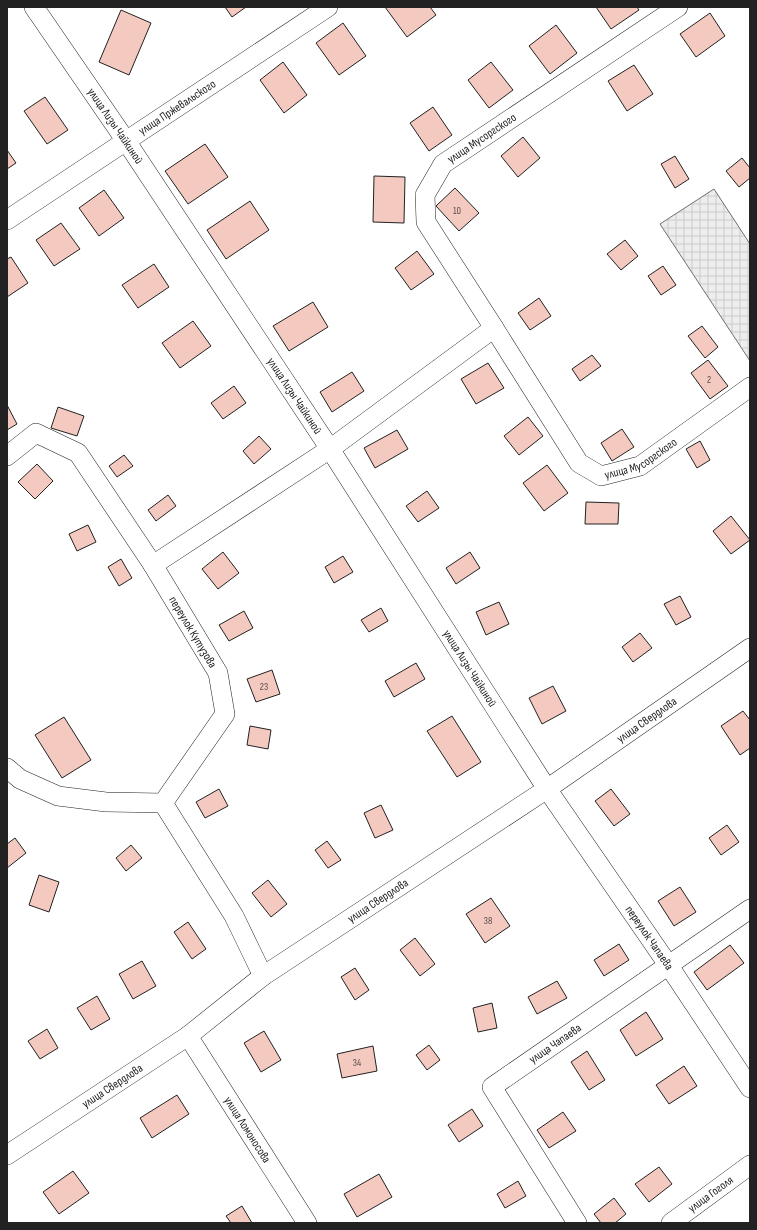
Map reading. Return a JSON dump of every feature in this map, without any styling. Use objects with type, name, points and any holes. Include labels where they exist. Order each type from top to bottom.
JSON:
[{"type":"street","name":"улица Лизы Чайкиной","points":[[34,7],[126,141],[330,449],[547,789]]},
{"type":"street","name":"улица Пржевальского","points":[[7,220],[328,7]]},
{"type":"street","name":"улица Мусоргского","points":[[678,7],[443,164],[426,195],[426,222],[580,463],[602,476],[640,466],[750,387]]},
{"type":"street","points":[[153,565],[330,449],[494,328]]},
{"type":"street","name":"переулок Кутузова","points":[[7,456],[36,433],[78,453],[153,565],[218,673],[225,714],[163,803]]},
{"type":"street","name":"улица Свердлова","points":[[7,1155],[188,1036],[263,976],[547,789],[750,648]]},
{"type":"street","points":[[7,768],[20,779],[58,796],[106,802],[163,803],[234,916],[263,976]]},
{"type":"street","name":"переулок Чапаева","points":[[547,789],[669,966],[750,1088]]},
{"type":"street","name":"улица Чапаева","points":[[577,1223],[492,1088],[750,909]]},
{"type":"street","name":"улица Ломоносова","points":[[188,1036],[307,1223]]},
{"type":"street","name":"улица Гоголя","points":[[671,1223],[750,1164]]},
{"type":"shaded area","points":[[714,189],[750,244],[750,361],[660,224]]},
{"type":"building","points":[[225,7],[246,7],[232,17]]},
{"type":"building","points":[[385,7],[430,7],[436,15],[407,37]]},
{"type":"building","points":[[596,7],[637,7],[639,10],[611,29]]},
{"type":"building","points":[[121,10],[151,23],[129,75],[99,62]]},
{"type":"building","points":[[710,13],[725,36],[696,57],[680,34]]},
{"type":"building","points":[[343,23],[366,56],[339,75],[316,43]]},
{"type":"building","points":[[556,25],[577,53],[550,74],[529,46]]},
{"type":"building","points":[[283,62],[307,95],[284,113],[260,80]]},
{"type":"building","points":[[491,62],[513,90],[489,108],[468,80]]},
{"type":"building","points":[[634,65],[653,94],[627,111],[608,81]]},
{"type":"building","points":[[45,97],[68,130],[47,144],[24,111]]},
{"type":"building","points":[[433,107],[452,135],[429,151],[410,123]]},
{"type":"building","points":[[523,137],[540,158],[518,177],[501,156]]},
{"type":"building","points":[[205,144],[228,177],[188,204],[165,171]]},
{"type":"building","points":[[7,150],[16,163],[7,169]]},
{"type":"building","points":[[675,156],[689,179],[675,188],[661,164]]},
{"type":"building","points":[[742,158],[750,168],[750,178],[739,187],[726,171]]},
{"type":"building","points":[[374,176],[405,177],[404,223],[373,222]]},
{"type":"building","points":[[455,188],[479,213],[459,231],[436,206]]},
{"type":"building","points":[[104,190],[124,218],[99,236],[79,208]]},
{"type":"building","points":[[250,201],[269,230],[226,259],[207,230]]},
{"type":"building","points":[[61,223],[80,249],[54,266],[36,240]]},
{"type":"building","points":[[625,240],[638,256],[621,270],[607,254]]},
{"type":"building","points":[[417,251],[434,274],[411,290],[395,268]]},
{"type":"building","points":[[11,257],[28,283],[7,297],[7,259]]},
{"type":"building","points":[[154,264],[169,287],[138,308],[122,285]]},
{"type":"building","points":[[663,266],[676,285],[661,295],[648,276]]},
{"type":"building","points":[[539,298],[551,316],[530,330],[518,313]]},
{"type":"building","points":[[313,302],[328,327],[289,351],[273,326]]},
{"type":"building","points":[[193,321],[211,346],[180,368],[162,343]]},
{"type":"building","points":[[702,326],[718,347],[705,358],[688,336]]},
{"type":"building","points":[[592,355],[601,366],[580,381],[572,369]]},
{"type":"building","points":[[708,360],[728,386],[710,399],[691,373]]},
{"type":"building","points":[[488,363],[504,388],[476,404],[461,379]]},
{"type":"building","points":[[352,372],[364,391],[332,412],[320,392]]},
{"type":"building","points":[[234,386],[246,403],[223,419],[211,403]]},
{"type":"building","points":[[7,405],[17,424],[7,430]]},
{"type":"building","points":[[58,407],[84,416],[77,436],[51,428]]},
{"type":"building","points":[[528,417],[543,436],[519,455],[504,436]]},
{"type":"building","points":[[622,429],[634,447],[612,461],[601,443]]},
{"type":"building","points":[[397,430],[408,449],[375,468],[364,448]]},
{"type":"building","points":[[259,436],[271,449],[254,464],[243,451]]},
{"type":"building","points":[[700,441],[710,460],[697,468],[686,449]]},
{"type":"building","points":[[124,455],[133,466],[117,477],[109,466]]},
{"type":"building","points":[[37,464],[53,481],[35,499],[18,482]]},
{"type":"building","points":[[547,465],[568,493],[544,511],[523,483]]},
{"type":"building","points":[[427,491],[439,508],[418,522],[406,506]]},
{"type":"building","points":[[168,495],[176,506],[156,521],[148,510]]},
{"type":"building","points":[[586,502],[619,503],[618,524],[585,524]]},
{"type":"building","points":[[731,516],[750,540],[731,554],[713,531]]},
{"type":"building","points":[[88,525],[96,542],[77,551],[69,534]]},
{"type":"building","points":[[223,552],[239,573],[218,589],[202,569]]},
{"type":"building","points":[[470,552],[480,568],[456,584],[446,568]]},
{"type":"building","points":[[343,556],[353,572],[334,583],[325,567]]},
{"type":"building","points":[[121,559],[132,578],[119,586],[108,567]]},
{"type":"building","points":[[680,596],[691,617],[676,625],[664,604]]},
{"type":"building","points":[[499,602],[509,624],[486,635],[476,612]]},
{"type":"building","points":[[381,608],[388,621],[369,632],[361,620]]},
{"type":"building","points":[[244,611],[253,628],[229,641],[219,625]]},
{"type":"building","points":[[640,633],[652,648],[633,662],[622,647]]},
{"type":"building","points":[[416,663],[425,679],[394,697],[385,681]]},
{"type":"building","points":[[272,670],[280,694],[256,702],[247,679]]},
{"type":"building","points":[[553,686],[566,711],[542,724],[529,698]]},
{"type":"building","points":[[743,711],[750,720],[750,748],[740,755],[721,726]]},
{"type":"building","points":[[452,716],[481,762],[457,777],[427,731]]},
{"type":"building","points":[[64,717],[91,760],[62,778],[35,735]]},
{"type":"building","points":[[250,726],[271,730],[268,749],[247,745]]},
{"type":"building","points":[[219,789],[228,806],[205,818],[196,802]]},
{"type":"building","points":[[611,789],[630,814],[614,826],[595,801]]},
{"type":"building","points":[[381,805],[393,830],[375,838],[364,813]]},
{"type":"building","points":[[727,825],[739,842],[721,855],[709,838]]},
{"type":"building","points":[[15,838],[26,853],[7,868],[7,844]]},
{"type":"building","points":[[327,841],[341,860],[328,868],[315,850]]},
{"type":"building","points":[[131,845],[142,858],[126,871],[116,858]]},
{"type":"building","points":[[39,875],[59,882],[49,912],[29,905]]},
{"type":"building","points":[[268,880],[287,904],[271,917],[252,893]]},
{"type":"building","points":[[680,887],[696,912],[674,926],[658,901]]},
{"type":"building","points":[[491,898],[510,926],[485,943],[466,914]]},
{"type":"building","points":[[188,922],[206,949],[192,959],[174,932]]},
{"type":"building","points":[[415,938],[435,964],[420,976],[400,950]]},
{"type":"building","points":[[619,944],[629,960],[604,976],[594,960]]},
{"type":"building","points":[[730,945],[744,963],[707,990],[694,972]]},
{"type":"building","points":[[142,961],[156,986],[133,999],[119,974]]},
{"type":"building","points":[[355,968],[369,990],[355,1000],[341,977]]},
{"type":"building","points":[[557,981],[567,998],[537,1014],[528,997]]},
{"type":"building","points":[[97,996],[110,1019],[91,1030],[77,1008]]},
{"type":"building","points":[[492,1003],[497,1028],[478,1032],[473,1008]]},
{"type":"building","points":[[646,1012],[663,1039],[636,1056],[620,1030]]},
{"type":"building","points":[[47,1029],[58,1048],[40,1059],[28,1041]]},
{"type":"building","points":[[264,1031],[281,1060],[261,1072],[244,1043]]},
{"type":"building","points":[[429,1045],[440,1060],[427,1070],[416,1055]]},
{"type":"building","points":[[373,1046],[377,1071],[342,1078],[337,1054]]},
{"type":"building","points":[[587,1051],[605,1080],[589,1090],[571,1062]]},
{"type":"building","points":[[684,1066],[697,1086],[669,1104],[656,1085]]},
{"type":"building","points":[[177,1095],[189,1114],[152,1138],[140,1118]]},
{"type":"building","points":[[472,1109],[483,1126],[459,1142],[448,1125]]},
{"type":"building","points":[[563,1112],[576,1131],[549,1148],[537,1130]]},
{"type":"building","points":[[659,1167],[672,1184],[649,1202],[635,1184]]},
{"type":"building","points":[[73,1171],[89,1193],[59,1214],[43,1192]]},
{"type":"building","points":[[379,1174],[392,1197],[357,1217],[344,1194]]},
{"type":"building","points":[[518,1181],[526,1196],[505,1208],[497,1194]]},
{"type":"building","points":[[614,1198],[626,1214],[615,1223],[601,1223],[594,1214]]},
{"type":"building","points":[[242,1206],[252,1223],[231,1223],[226,1216]]}]
